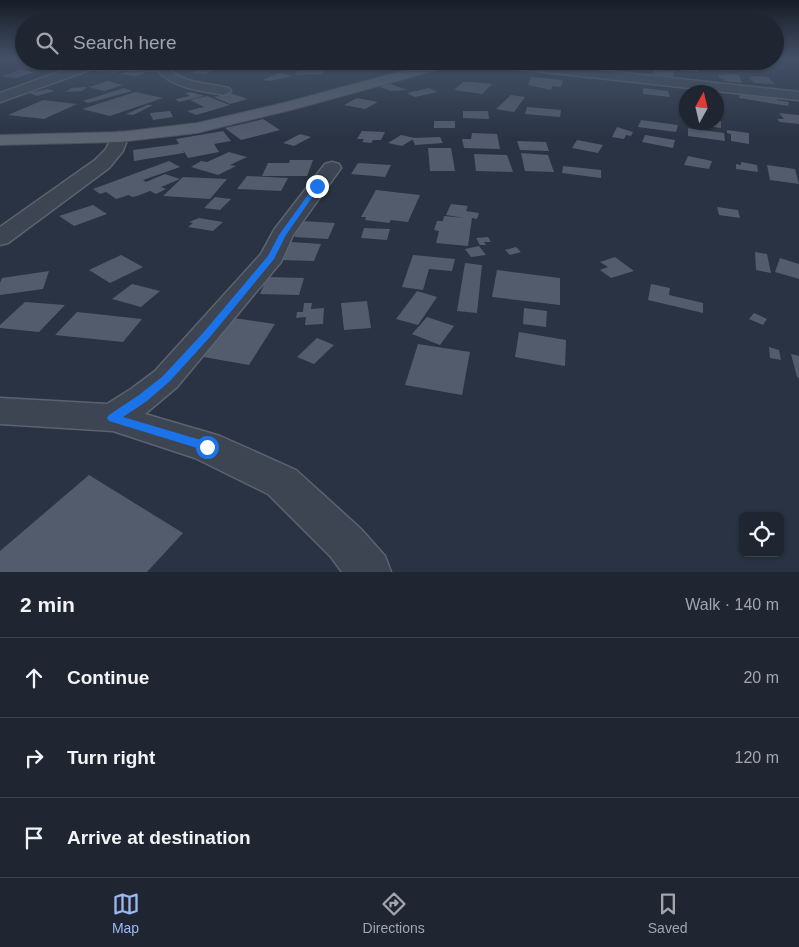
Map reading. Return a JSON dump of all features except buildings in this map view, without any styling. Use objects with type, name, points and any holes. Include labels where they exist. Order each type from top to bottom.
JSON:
[{"type":"main road","points":[[0,140],[120,137],[197,128],[367,86]]},
{"type":"street","points":[[0,98],[34,86]]},
{"type":"street","points":[[197,86],[224,91]]},
{"type":"street","points":[[705,86],[799,96]]},
{"type":"street","points":[[0,238],[102,164],[114,151],[120,137]]},
{"type":"street","points":[[113,418],[143,398],[166,379],[206,335],[272,257],[282,235],[332,168]]},
{"type":"street","points":[[0,411],[113,418],[207,447],[282,482],[346,543],[370,572]]},
{"type":"route","points":[[207,447],[113,418],[143,398],[166,379],[206,335],[272,257],[282,235],[317,186]]}]
